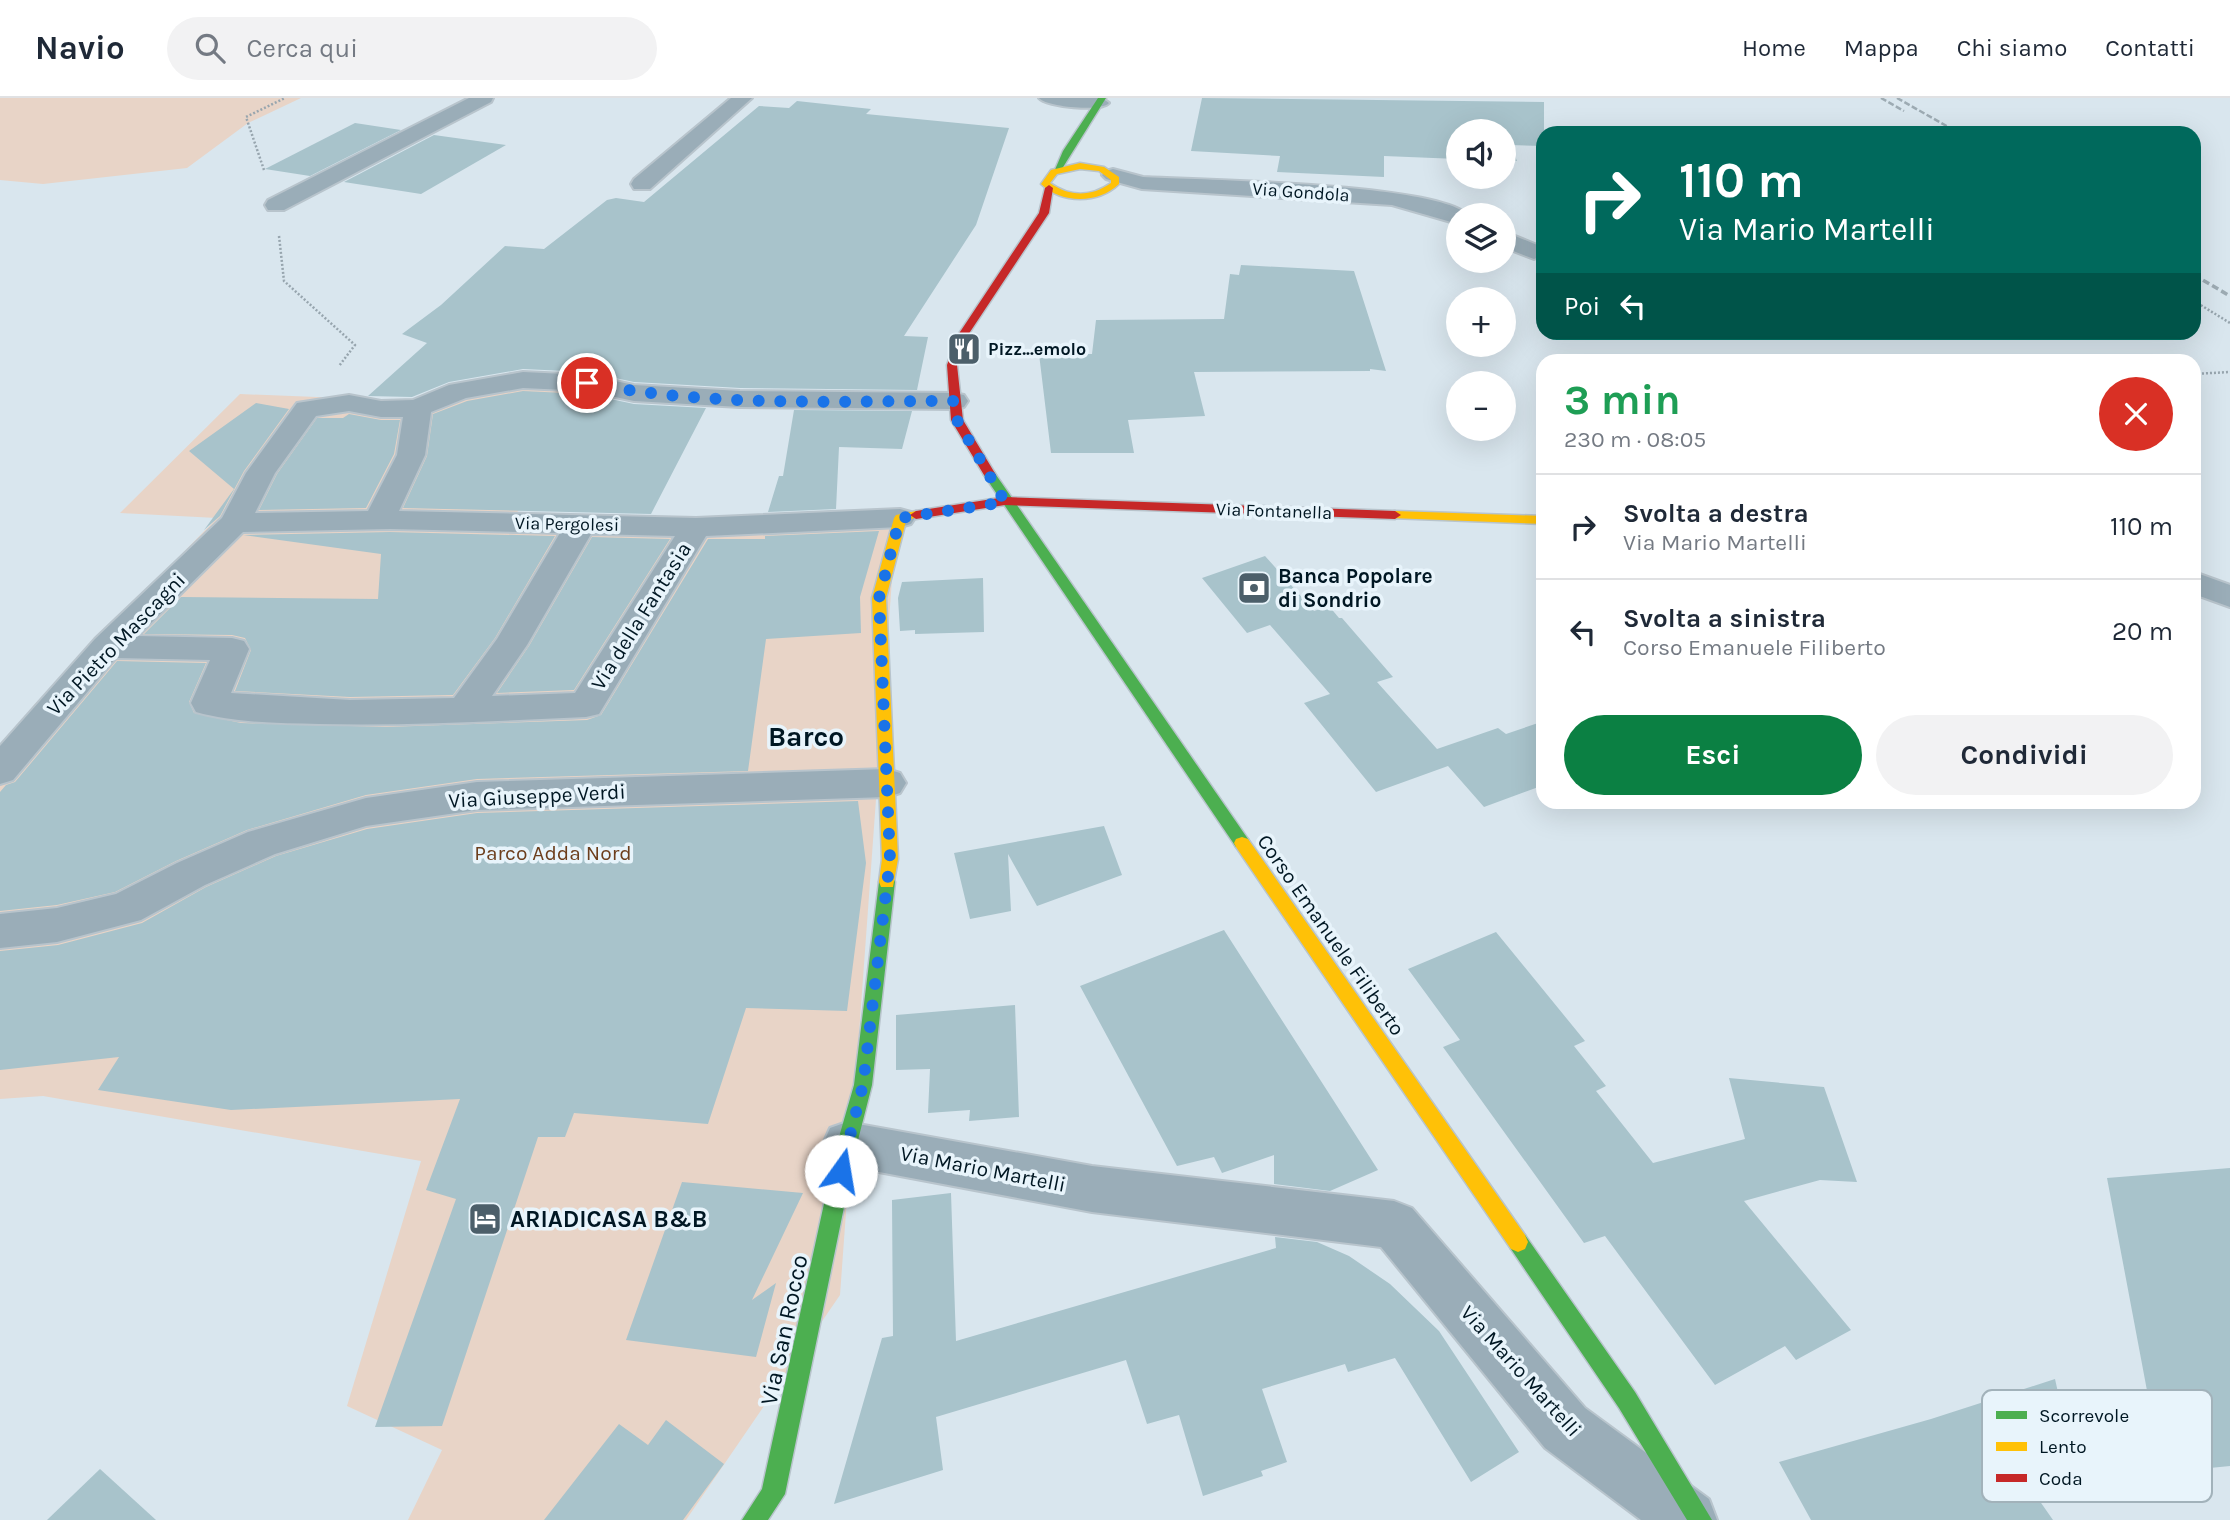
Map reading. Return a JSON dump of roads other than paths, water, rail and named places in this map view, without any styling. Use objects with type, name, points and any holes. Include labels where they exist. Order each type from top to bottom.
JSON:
[{"type":"main road","points":[[1057,170],[1068,147],[1085,127],[1101,101]]},
{"type":"main road","points":[[1044,213],[1090,195],[1112,182],[1092,167],[1083,156],[1085,127]]},
{"type":"main road","points":[[1090,195],[1066,195],[1049,188],[1045,184],[1045,178],[1057,170],[1092,167]]},
{"type":"main road","points":[[1044,213],[1049,188]]},
{"type":"main road","name":"Corso Emanuele Filiberto","points":[[1044,213],[963,334],[952,365],[957,420],[1005,502],[1619,1389],[1700,1520]]},
{"type":"main road","points":[[847,1144],[863,1085],[890,859],[879,598],[900,518],[1005,502]]},
{"type":"main road","name":"Via Fontanella","points":[[1005,502],[1536,520]]},
{"type":"main road","name":"Via San Rocco","points":[[754,1520],[773,1494],[847,1144]]},
{"type":"street","points":[[276,205],[484,98]]},
{"type":"street","points":[[642,184],[743,98]]},
{"type":"street","points":[[1048,98],[1101,101]]},
{"type":"street","name":"Via Gondola","points":[[1112,182],[1392,198],[1446,212]]},
{"type":"street","points":[[1516,244],[1534,252]]},
{"type":"street","points":[[381,520],[386,499],[406,468],[415,433],[417,408],[459,391],[523,380],[587,383],[634,393],[740,399],[954,401]]},
{"type":"street","name":"Via Pietro Mascagni","points":[[0,769],[107,647],[235,523],[261,472],[307,409],[349,403],[382,409],[417,408]]},
{"type":"street","name":"Via Pergolesi","points":[[235,523],[381,520],[696,527],[900,518]]},
{"type":"street","points":[[107,647],[232,649],[209,703],[254,709],[465,709],[510,645],[581,524]]},
{"type":"street","name":"Via della Fantasia","points":[[465,709],[586,705],[696,527]]},
{"type":"street","points":[[2201,585],[2230,597]]},
{"type":"street","name":"Via Giuseppe Verdi","points":[[0,931],[57,925],[126,908],[191,874],[262,843],[366,812],[477,796],[887,783]]},
{"type":"street","name":"Via Mario Martelli","points":[[847,1144],[1092,1189],[1394,1225],[1565,1427],[1688,1520]]},
{"type":"railway","points":[[1881,98],[1904,111]]},
{"type":"railway","points":[[1897,98],[1947,126]]},
{"type":"railway","points":[[2201,279],[2230,296]]},
{"type":"place","name":"Pizz...emolo","points":[[964,349]]},
{"type":"place","name":"Banca Popolare di Sondrio","points":[[1254,588]]},
{"type":"place","name":"ARIADICASA B&B","points":[[485,1219]]},
{"type":"district","name":"Barco","points":[[806,736]]},
{"type":"park label","name":"Parco Adda Nord","points":[[553,853]]}]
